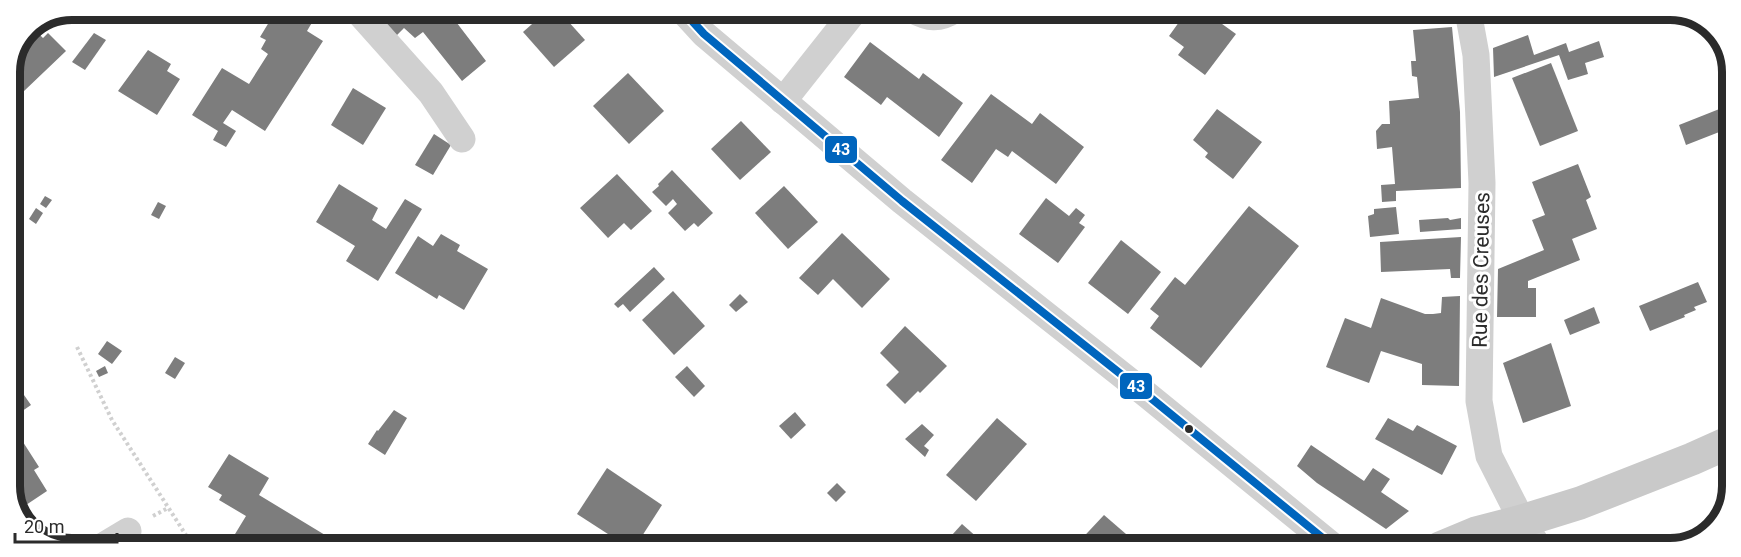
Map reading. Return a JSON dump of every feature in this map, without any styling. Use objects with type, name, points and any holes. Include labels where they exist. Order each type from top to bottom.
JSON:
[{"type":"main road","points":[[1466,537],[1476,533],[1531,535],[1580,503],[1722,446]]},
{"type":"street","points":[[366,20],[431,93],[462,139]]},
{"type":"street","points":[[691,20],[704,34],[902,201],[1146,394],[1322,537]]},
{"type":"street","points":[[783,100],[847,20]]},
{"type":"street","name":"Rue des Creuses","points":[[1470,20],[1476,55],[1482,183],[1479,401],[1489,456],[1531,535]]},
{"type":"street","points":[[118,537],[128,531]]},
{"type":"path","points":[[77,347],[112,420],[187,537]]},
{"type":"building","points":[[270,20],[314,20],[307,31],[323,41],[265,131],[232,110],[223,123],[236,131],[226,147],[213,140],[218,131],[192,115],[222,68],[249,84],[268,54],[261,49],[266,40],[260,37]]},
{"type":"building","points":[[377,20],[455,20],[486,61],[462,81],[423,32],[415,38],[404,28],[392,40]]},
{"type":"building","points":[[537,20],[567,20],[585,40],[554,67],[523,32]]},
{"type":"building","points":[[1181,20],[1217,20],[1236,34],[1205,75],[1178,55],[1184,47],[1169,36]]},
{"type":"building","points":[[1452,27],[1460,112],[1461,188],[1396,191],[1396,201],[1382,202],[1381,185],[1395,184],[1392,147],[1377,149],[1376,131],[1382,124],[1390,124],[1389,101],[1419,98],[1417,77],[1412,76],[1411,61],[1416,61],[1413,30]]},
{"type":"building","points":[[38,33],[43,38],[48,33],[66,51],[23,92],[20,89],[20,61],[23,51]]},
{"type":"building","points":[[94,33],[106,40],[85,70],[72,62]]},
{"type":"building","points":[[1528,35],[1534,55],[1566,43],[1569,52],[1599,41],[1604,57],[1585,63],[1588,74],[1568,80],[1559,55],[1494,77],[1493,48]]},
{"type":"building","points":[[870,42],[919,79],[923,73],[963,103],[939,137],[887,97],[881,105],[844,77]]},
{"type":"building","points":[[148,50],[171,64],[167,71],[180,79],[157,115],[118,91]]},
{"type":"building","points":[[1551,63],[1578,131],[1540,146],[1512,78]]},
{"type":"building","points":[[628,73],[664,111],[629,144],[593,106]]},
{"type":"building","points":[[353,88],[386,108],[363,145],[331,125]]},
{"type":"building","points":[[991,94],[1032,124],[1040,113],[1084,147],[1056,184],[1012,151],[1008,157],[996,149],[972,183],[941,160]]},
{"type":"building","points":[[1721,108],[1721,131],[1686,145],[1679,125]]},
{"type":"building","points":[[1217,109],[1262,142],[1233,179],[1205,157],[1208,153],[1193,140]]},
{"type":"building","points":[[741,121],[771,152],[740,180],[711,149]]},
{"type":"building","points":[[434,134],[451,145],[433,175],[415,165]]},
{"type":"building","points":[[1578,164],[1591,197],[1586,200],[1597,229],[1572,239],[1580,260],[1528,281],[1528,288],[1536,288],[1536,317],[1497,317],[1498,269],[1544,250],[1532,220],[1545,215],[1532,182]]},
{"type":"building","points":[[672,170],[713,213],[698,227],[694,223],[685,231],[668,213],[677,204],[673,199],[666,206],[652,192]]},
{"type":"building","points":[[617,174],[652,211],[631,230],[624,223],[608,238],[580,208]]},
{"type":"building","points":[[339,184],[378,208],[372,220],[386,229],[405,199],[422,209],[378,281],[346,261],[355,246],[316,222]]},
{"type":"building","points":[[784,186],[818,222],[788,249],[755,213]]},
{"type":"building","points":[[45,196],[52,200],[46,208],[40,204]]},
{"type":"building","points":[[1046,198],[1069,216],[1076,208],[1085,215],[1079,223],[1085,227],[1058,263],[1019,234]]},
{"type":"building","points":[[158,202],[166,206],[159,219],[151,215]]},
{"type":"building","points":[[1249,206],[1299,246],[1201,368],[1150,328],[1159,316],[1150,309],[1175,277],[1185,285]]},
{"type":"building","points":[[1396,207],[1399,234],[1370,237],[1368,216],[1374,214],[1374,209]]},
{"type":"building","points":[[36,208],[43,213],[36,224],[29,219]]},
{"type":"building","points":[[1448,218],[1450,220],[1461,218],[1461,229],[1420,232],[1419,220]]},
{"type":"building","points":[[842,233],[890,279],[862,308],[833,279],[818,295],[799,278]]},
{"type":"building","points":[[441,234],[460,245],[457,251],[488,269],[464,310],[439,295],[437,299],[395,273],[418,236],[433,246]]},
{"type":"building","points":[[1461,237],[1460,278],[1451,278],[1450,269],[1381,272],[1380,242]]},
{"type":"building","points":[[1121,240],[1161,272],[1128,314],[1088,283]]},
{"type":"building","points":[[654,267],[665,279],[630,312],[623,304],[618,308],[614,304]]},
{"type":"building","points":[[1698,282],[1707,302],[1694,307],[1696,310],[1684,315],[1685,317],[1650,331],[1639,306]]},
{"type":"building","points":[[673,291],[705,326],[674,355],[642,320]]},
{"type":"building","points":[[740,294],[748,302],[736,312],[729,305]]},
{"type":"building","points":[[1460,296],[1459,386],[1422,385],[1422,364],[1381,351],[1369,383],[1326,367],[1345,318],[1371,328],[1381,298],[1425,314],[1433,314],[1441,313],[1442,297]]},
{"type":"building","points":[[1594,307],[1600,323],[1570,335],[1564,320]]},
{"type":"building","points":[[905,326],[947,366],[920,393],[918,391],[905,404],[886,385],[899,372],[880,353]]},
{"type":"building","points":[[107,341],[122,351],[112,364],[98,354]]},
{"type":"building","points":[[1551,343],[1571,406],[1523,423],[1503,363]]},
{"type":"building","points":[[175,357],[185,363],[175,379],[165,373]]},
{"type":"building","points":[[105,366],[108,373],[99,377],[96,371]]},
{"type":"building","points":[[687,366],[705,386],[694,397],[675,377]]},
{"type":"building","points":[[20,389],[31,405],[20,412]]},
{"type":"building","points":[[394,410],[407,418],[385,455],[368,444]]},
{"type":"building","points":[[795,412],[806,425],[791,439],[779,426]]},
{"type":"building","points":[[997,418],[1027,444],[976,501],[946,475]]},
{"type":"building","points":[[1388,418],[1413,431],[1417,425],[1457,446],[1442,475],[1375,439]]},
{"type":"building","points":[[922,424],[934,435],[924,446],[929,450],[925,457],[905,439]]},
{"type":"building","points":[[23,442],[39,467],[34,470],[47,491],[23,507],[20,496],[20,444]]},
{"type":"building","points":[[1311,445],[1364,481],[1373,468],[1390,479],[1381,492],[1409,511],[1386,529],[1317,483],[1297,466]]},
{"type":"building","points":[[229,454],[269,478],[259,495],[328,537],[233,537],[246,516],[219,500],[222,495],[208,487]]},
{"type":"building","points":[[607,468],[662,505],[641,537],[613,537],[577,514]]},
{"type":"building","points":[[837,483],[846,492],[836,502],[827,493]]},
{"type":"building","points":[[1104,515],[1129,537],[1083,537]]},
{"type":"building","points":[[962,524],[977,537],[950,537]]},
{"type":"transit line","name":"43","points":[[691,20],[704,34],[902,201],[1146,394],[1322,537]]}]
